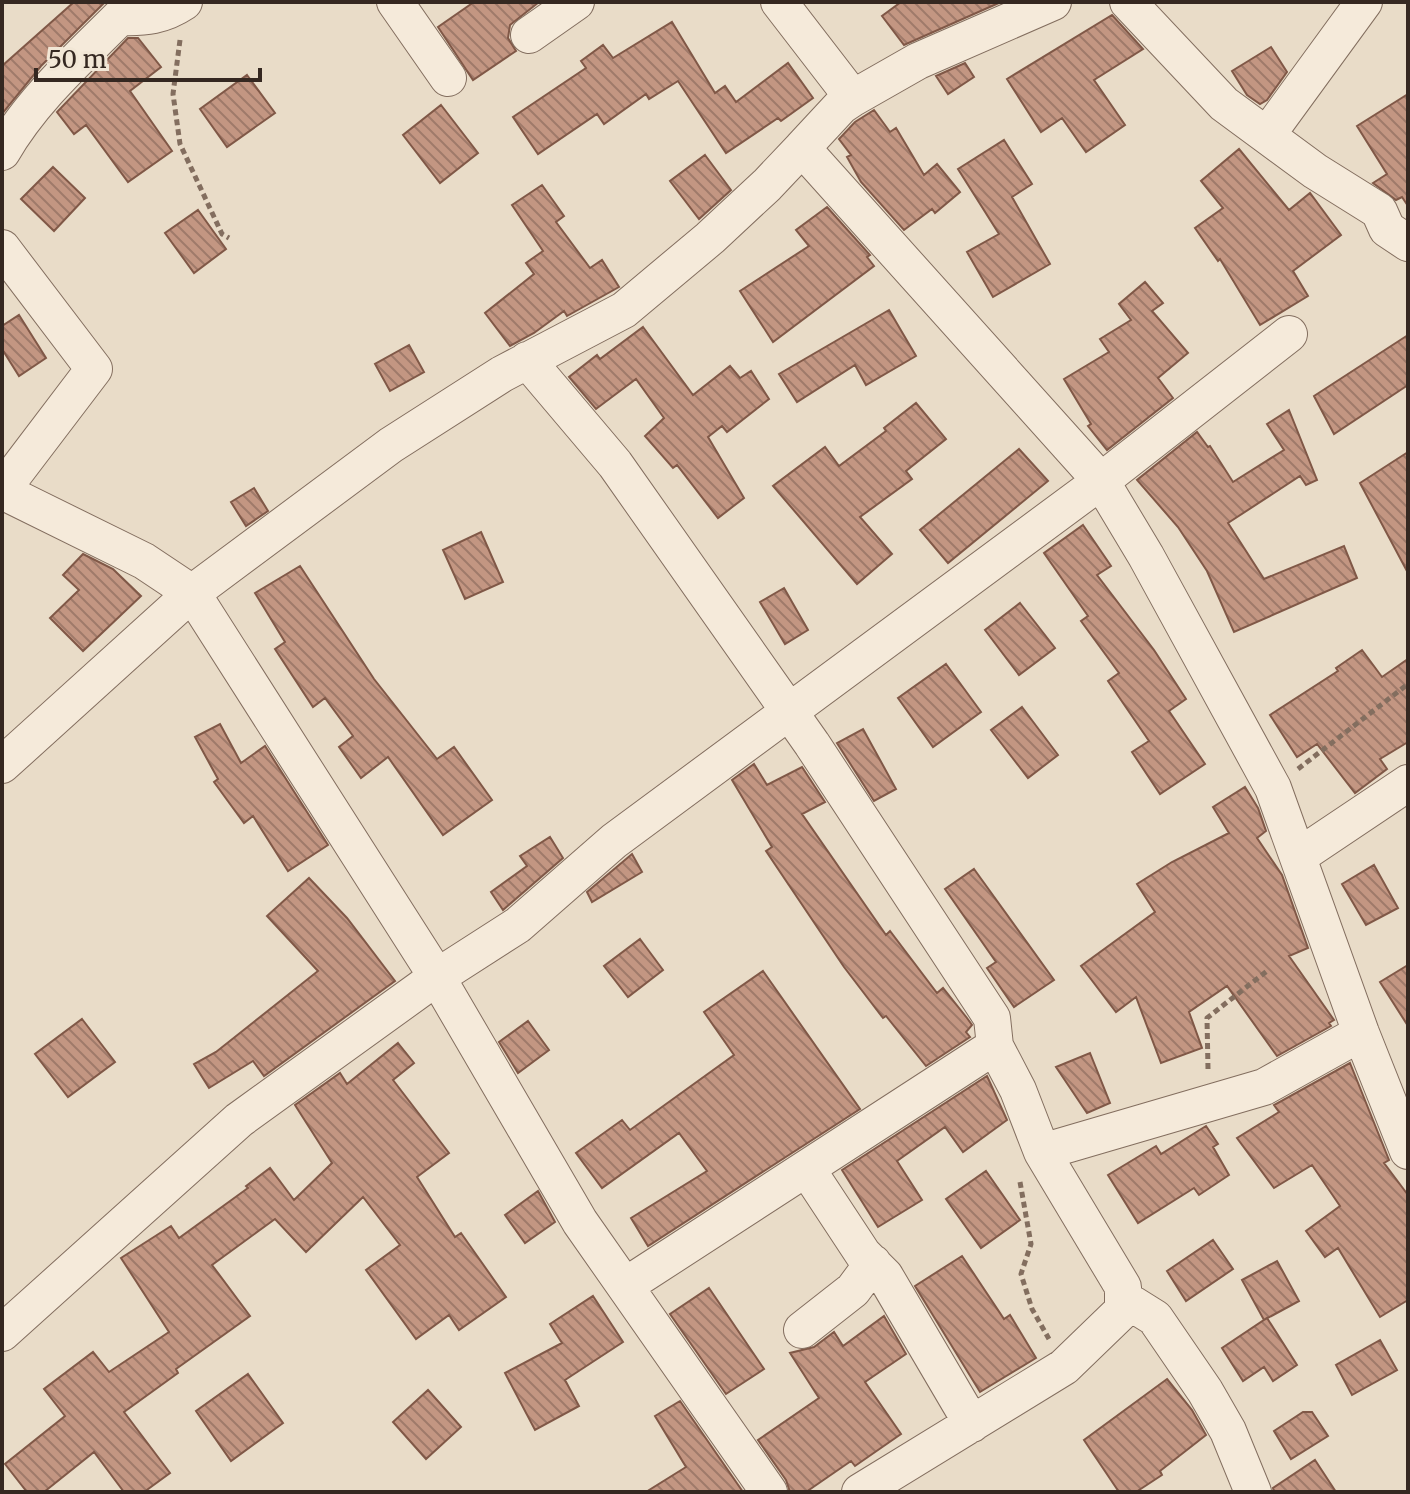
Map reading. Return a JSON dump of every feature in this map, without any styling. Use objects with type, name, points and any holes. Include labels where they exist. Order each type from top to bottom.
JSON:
[{"type":"street","points":[[395,2],[448,78]]},
{"type":"street","points":[[529,35],[576,2]]},
{"type":"street","points":[[779,2],[853,98]]},
{"type":"street","points":[[2,765],[192,593],[391,445],[527,360],[624,310],[767,185],[841,106],[918,61],[1053,2]]},
{"type":"street","points":[[1128,2],[1224,104],[1315,171],[1379,211],[1387,229],[1408,243]]},
{"type":"street","points":[[1267,135],[1364,2]]},
{"type":"street","points":[[2,152],[14,131],[58,79],[120,17],[146,18],[163,14],[182,4]]},
{"type":"street","points":[[802,148],[1101,481],[1146,556],[1273,788],[1361,1033],[1408,1151]]},
{"type":"street","points":[[2,248],[94,369],[2,490],[144,561],[192,593],[437,977],[580,1222],[769,1492]]},
{"type":"street","points":[[2,1333],[239,1120],[437,977],[518,925],[614,841],[1101,481],[1289,334]]},
{"type":"street","points":[[527,360],[615,464],[789,713],[992,1018],[995,1046],[1018,1090],[1042,1152],[1123,1287],[1123,1310],[1064,1367],[860,1492]]},
{"type":"street","points":[[1299,856],[1408,783]]},
{"type":"street","points":[[1042,1152],[1264,1087],[1361,1033]]},
{"type":"street","points":[[625,1286],[995,1046]]},
{"type":"street","points":[[807,1169],[863,1254],[885,1276],[972,1424]]},
{"type":"street","points":[[802,1330],[853,1290],[873,1263]]},
{"type":"street","points":[[1123,1298],[1155,1318],[1205,1391],[1228,1431],[1253,1492]]},
{"type":"path","points":[[182,4],[173,94],[180,144],[222,234],[229,238]]},
{"type":"path","points":[[1273,788],[1408,684]]},
{"type":"path","points":[[1209,1103],[1207,1018],[1267,971]]},
{"type":"path","points":[[1042,1152],[1020,1182],[1031,1244],[1021,1274],[1032,1309],[1064,1367]]},
{"type":"building","points":[[74,2],[105,2],[41,66],[2,114],[2,66]]},
{"type":"building","points":[[474,2],[539,2],[510,25],[508,38],[516,51],[473,80],[438,27]]},
{"type":"building","points":[[901,2],[1001,2],[904,45],[882,16]]},
{"type":"building","points":[[1112,15],[1143,49],[1094,80],[1125,125],[1086,152],[1062,118],[1041,132],[1007,79]]},
{"type":"building","points":[[672,22],[715,93],[725,86],[736,102],[788,63],[813,98],[726,153],[678,81],[649,99],[646,94],[604,124],[597,114],[538,154],[513,117],[586,68],[581,61],[603,45],[613,58]]},
{"type":"building","points":[[128,38],[138,38],[161,67],[130,91],[172,151],[128,182],[86,125],[74,134],[57,112]]},
{"type":"building","points":[[1271,47],[1287,72],[1267,100],[1260,104],[1247,95],[1232,71]]},
{"type":"building","points":[[965,63],[974,77],[948,94],[936,76]]},
{"type":"building","points":[[247,75],[275,113],[227,147],[200,109]]},
{"type":"building","points":[[1408,94],[1408,206],[1402,197],[1396,200],[1373,183],[1387,174],[1357,126]]},
{"type":"building","points":[[441,105],[478,153],[440,183],[403,135]]},
{"type":"building","points":[[874,110],[890,132],[896,128],[924,175],[937,164],[960,192],[935,213],[932,209],[904,230],[861,182],[847,157],[851,155],[839,139],[855,122]]},
{"type":"building","points":[[1004,140],[1032,184],[1012,197],[1050,264],[993,297],[967,252],[999,234],[958,169]]},
{"type":"building","points":[[1239,149],[1289,210],[1310,193],[1341,235],[1293,271],[1308,296],[1260,325],[1220,259],[1218,261],[1195,228],[1223,208],[1201,181]]},
{"type":"building","points":[[705,155],[731,190],[699,219],[670,181]]},
{"type":"building","points":[[53,167],[85,198],[54,231],[21,199]]},
{"type":"building","points":[[542,185],[564,216],[556,222],[590,268],[602,260],[619,287],[567,316],[564,311],[510,346],[485,313],[534,274],[526,263],[543,251],[512,205]]},
{"type":"building","points":[[827,207],[870,255],[867,257],[874,266],[773,342],[740,291],[809,246],[796,230]]},
{"type":"building","points":[[198,210],[226,249],[194,273],[165,233]]},
{"type":"building","points":[[1145,282],[1163,303],[1152,311],[1188,353],[1158,378],[1173,398],[1107,450],[1088,426],[1091,424],[1064,379],[1109,352],[1100,339],[1131,320],[1119,304]]},
{"type":"building","points":[[889,310],[916,356],[866,385],[855,365],[797,402],[779,374]]},
{"type":"building","points":[[19,315],[46,358],[19,376],[2,349],[2,326]]},
{"type":"building","points":[[643,327],[693,395],[730,366],[740,378],[751,371],[769,399],[727,432],[722,426],[708,437],[744,498],[718,518],[677,465],[673,468],[645,436],[664,418],[636,379],[596,409],[569,377],[597,355],[600,359]]},
{"type":"building","points":[[1408,335],[1408,385],[1334,434],[1314,396]]},
{"type":"building","points":[[409,345],[424,372],[390,391],[375,364]]},
{"type":"building","points":[[916,403],[946,439],[906,471],[912,479],[860,517],[892,554],[857,584],[773,486],[825,447],[839,466],[886,431],[884,428]]},
{"type":"building","points":[[1289,410],[1317,480],[1306,485],[1300,476],[1228,523],[1264,579],[1344,546],[1357,578],[1234,632],[1207,571],[1178,527],[1137,480],[1197,432],[1233,482],[1284,450],[1267,424]]},
{"type":"building","points":[[1019,449],[1048,481],[948,563],[920,530]]},
{"type":"building","points":[[1408,452],[1408,573],[1360,483]]},
{"type":"building","points":[[254,488],[268,511],[246,526],[231,502]]},
{"type":"building","points":[[1083,525],[1111,566],[1097,575],[1154,650],[1186,699],[1169,711],[1205,764],[1160,794],[1132,752],[1149,741],[1108,681],[1119,673],[1081,621],[1088,616],[1044,553]]},
{"type":"building","points":[[481,532],[503,582],[465,599],[443,550]]},
{"type":"building","points":[[83,554],[113,569],[141,596],[83,651],[50,618],[79,590],[63,575]]},
{"type":"building","points":[[300,566],[374,679],[437,759],[454,747],[492,800],[443,835],[388,757],[361,778],[339,747],[353,736],[325,698],[313,707],[275,649],[285,642],[255,593]]},
{"type":"building","points":[[784,588],[808,630],[785,644],[760,602]]},
{"type":"building","points":[[1020,603],[1055,648],[1019,675],[985,630]]},
{"type":"building","points":[[1362,650],[1382,677],[1408,659],[1408,742],[1380,759],[1387,769],[1355,793],[1317,744],[1297,757],[1270,715],[1338,671],[1336,668]]},
{"type":"building","points":[[946,664],[981,712],[933,747],[898,698]]},
{"type":"building","points":[[1022,707],[1058,755],[1028,778],[991,730]]},
{"type":"building","points":[[220,724],[241,763],[265,746],[328,845],[288,871],[253,816],[244,823],[214,782],[218,779],[195,737]]},
{"type":"building","points":[[863,729],[896,789],[874,801],[837,743]]},
{"type":"building","points":[[754,764],[767,785],[802,767],[825,802],[802,814],[886,935],[890,931],[937,993],[943,988],[967,1018],[972,1025],[966,1032],[970,1037],[926,1066],[886,1016],[883,1018],[844,967],[766,851],[772,847],[732,780]]},
{"type":"building","points":[[1245,787],[1258,808],[1266,831],[1257,838],[1282,875],[1308,948],[1289,956],[1334,1020],[1329,1023],[1331,1026],[1277,1056],[1227,986],[1189,1012],[1202,1048],[1161,1063],[1136,997],[1116,1012],[1081,966],[1155,912],[1137,884],[1229,833],[1213,807]]},
{"type":"building","points":[[550,837],[563,858],[503,910],[491,892],[527,866],[520,856]]},
{"type":"building","points":[[632,854],[642,872],[592,902],[587,892]]},
{"type":"building","points":[[1374,865],[1398,908],[1366,925],[1342,884]]},
{"type":"building","points":[[974,869],[1054,980],[1014,1007],[987,968],[996,962],[945,889]]},
{"type":"building","points":[[309,878],[347,918],[395,981],[264,1076],[253,1061],[209,1088],[194,1064],[216,1052],[318,971],[267,916]]},
{"type":"building","points":[[640,939],[663,970],[628,997],[604,966]]},
{"type":"building","points":[[1408,965],[1408,1026],[1380,982]]},
{"type":"building","points":[[763,971],[860,1109],[648,1246],[631,1218],[707,1171],[679,1133],[602,1188],[576,1153],[622,1120],[630,1130],[734,1055],[704,1012]]},
{"type":"building","points":[[82,1019],[115,1062],[68,1097],[35,1054]]},
{"type":"building","points":[[528,1021],[549,1050],[518,1073],[499,1042]]},
{"type":"building","points":[[398,1043],[414,1063],[393,1080],[449,1153],[417,1177],[455,1237],[461,1233],[506,1297],[459,1330],[449,1315],[416,1339],[366,1270],[400,1245],[363,1197],[306,1252],[275,1219],[212,1265],[250,1316],[176,1369],[178,1373],[124,1412],[170,1473],[144,1492],[124,1492],[94,1452],[44,1492],[27,1492],[5,1464],[65,1416],[44,1389],[93,1352],[109,1372],[169,1332],[121,1258],[171,1226],[179,1238],[248,1188],[246,1186],[270,1168],[294,1200],[332,1163],[295,1105],[340,1073],[347,1084]]},
{"type":"building","points":[[1090,1053],[1110,1103],[1087,1113],[1056,1067]]},
{"type":"building","points":[[1350,1063],[1389,1160],[1384,1163],[1408,1195],[1408,1300],[1380,1317],[1338,1248],[1325,1257],[1306,1231],[1340,1206],[1312,1165],[1274,1188],[1237,1138],[1279,1112],[1274,1105]]},
{"type":"building","points":[[987,1076],[1007,1120],[963,1152],[945,1127],[897,1161],[922,1200],[878,1227],[842,1170]]},
{"type":"building","points":[[1206,1126],[1218,1144],[1213,1147],[1229,1175],[1199,1195],[1194,1188],[1138,1223],[1108,1175],[1156,1146],[1161,1154]]},
{"type":"building","points":[[986,1171],[1020,1220],[981,1248],[946,1199]]},
{"type":"building","points":[[538,1191],[555,1222],[525,1243],[505,1215]]},
{"type":"building","points":[[1213,1240],[1233,1269],[1186,1301],[1167,1271]]},
{"type":"building","points":[[962,1256],[1004,1319],[1010,1315],[1036,1358],[980,1392],[915,1286]]},
{"type":"building","points":[[1277,1261],[1299,1301],[1264,1320],[1242,1280]]},
{"type":"building","points":[[709,1288],[764,1369],[726,1394],[670,1314]]},
{"type":"building","points":[[593,1296],[623,1342],[565,1380],[579,1406],[535,1430],[505,1373],[562,1343],[550,1324]]},
{"type":"building","points":[[884,1316],[906,1354],[865,1382],[901,1434],[855,1466],[851,1461],[806,1492],[790,1492],[786,1480],[758,1440],[819,1398],[790,1353],[814,1347],[834,1332],[843,1346]]},
{"type":"building","points":[[1267,1318],[1297,1365],[1273,1381],[1264,1367],[1243,1381],[1222,1348]]},
{"type":"building","points":[[1380,1340],[1397,1370],[1352,1395],[1336,1365]]},
{"type":"building","points":[[248,1374],[283,1423],[231,1461],[196,1411]]},
{"type":"building","points":[[1167,1379],[1192,1410],[1206,1435],[1160,1471],[1162,1475],[1136,1492],[1119,1492],[1084,1440]]},
{"type":"building","points":[[428,1390],[461,1427],[426,1459],[393,1422]]},
{"type":"building","points":[[680,1401],[743,1492],[646,1492],[686,1467],[655,1416]]},
{"type":"building","points":[[1303,1412],[1312,1412],[1328,1436],[1291,1459],[1274,1431]]},
{"type":"building","points":[[1315,1460],[1336,1492],[1274,1492],[1273,1488]]}]
